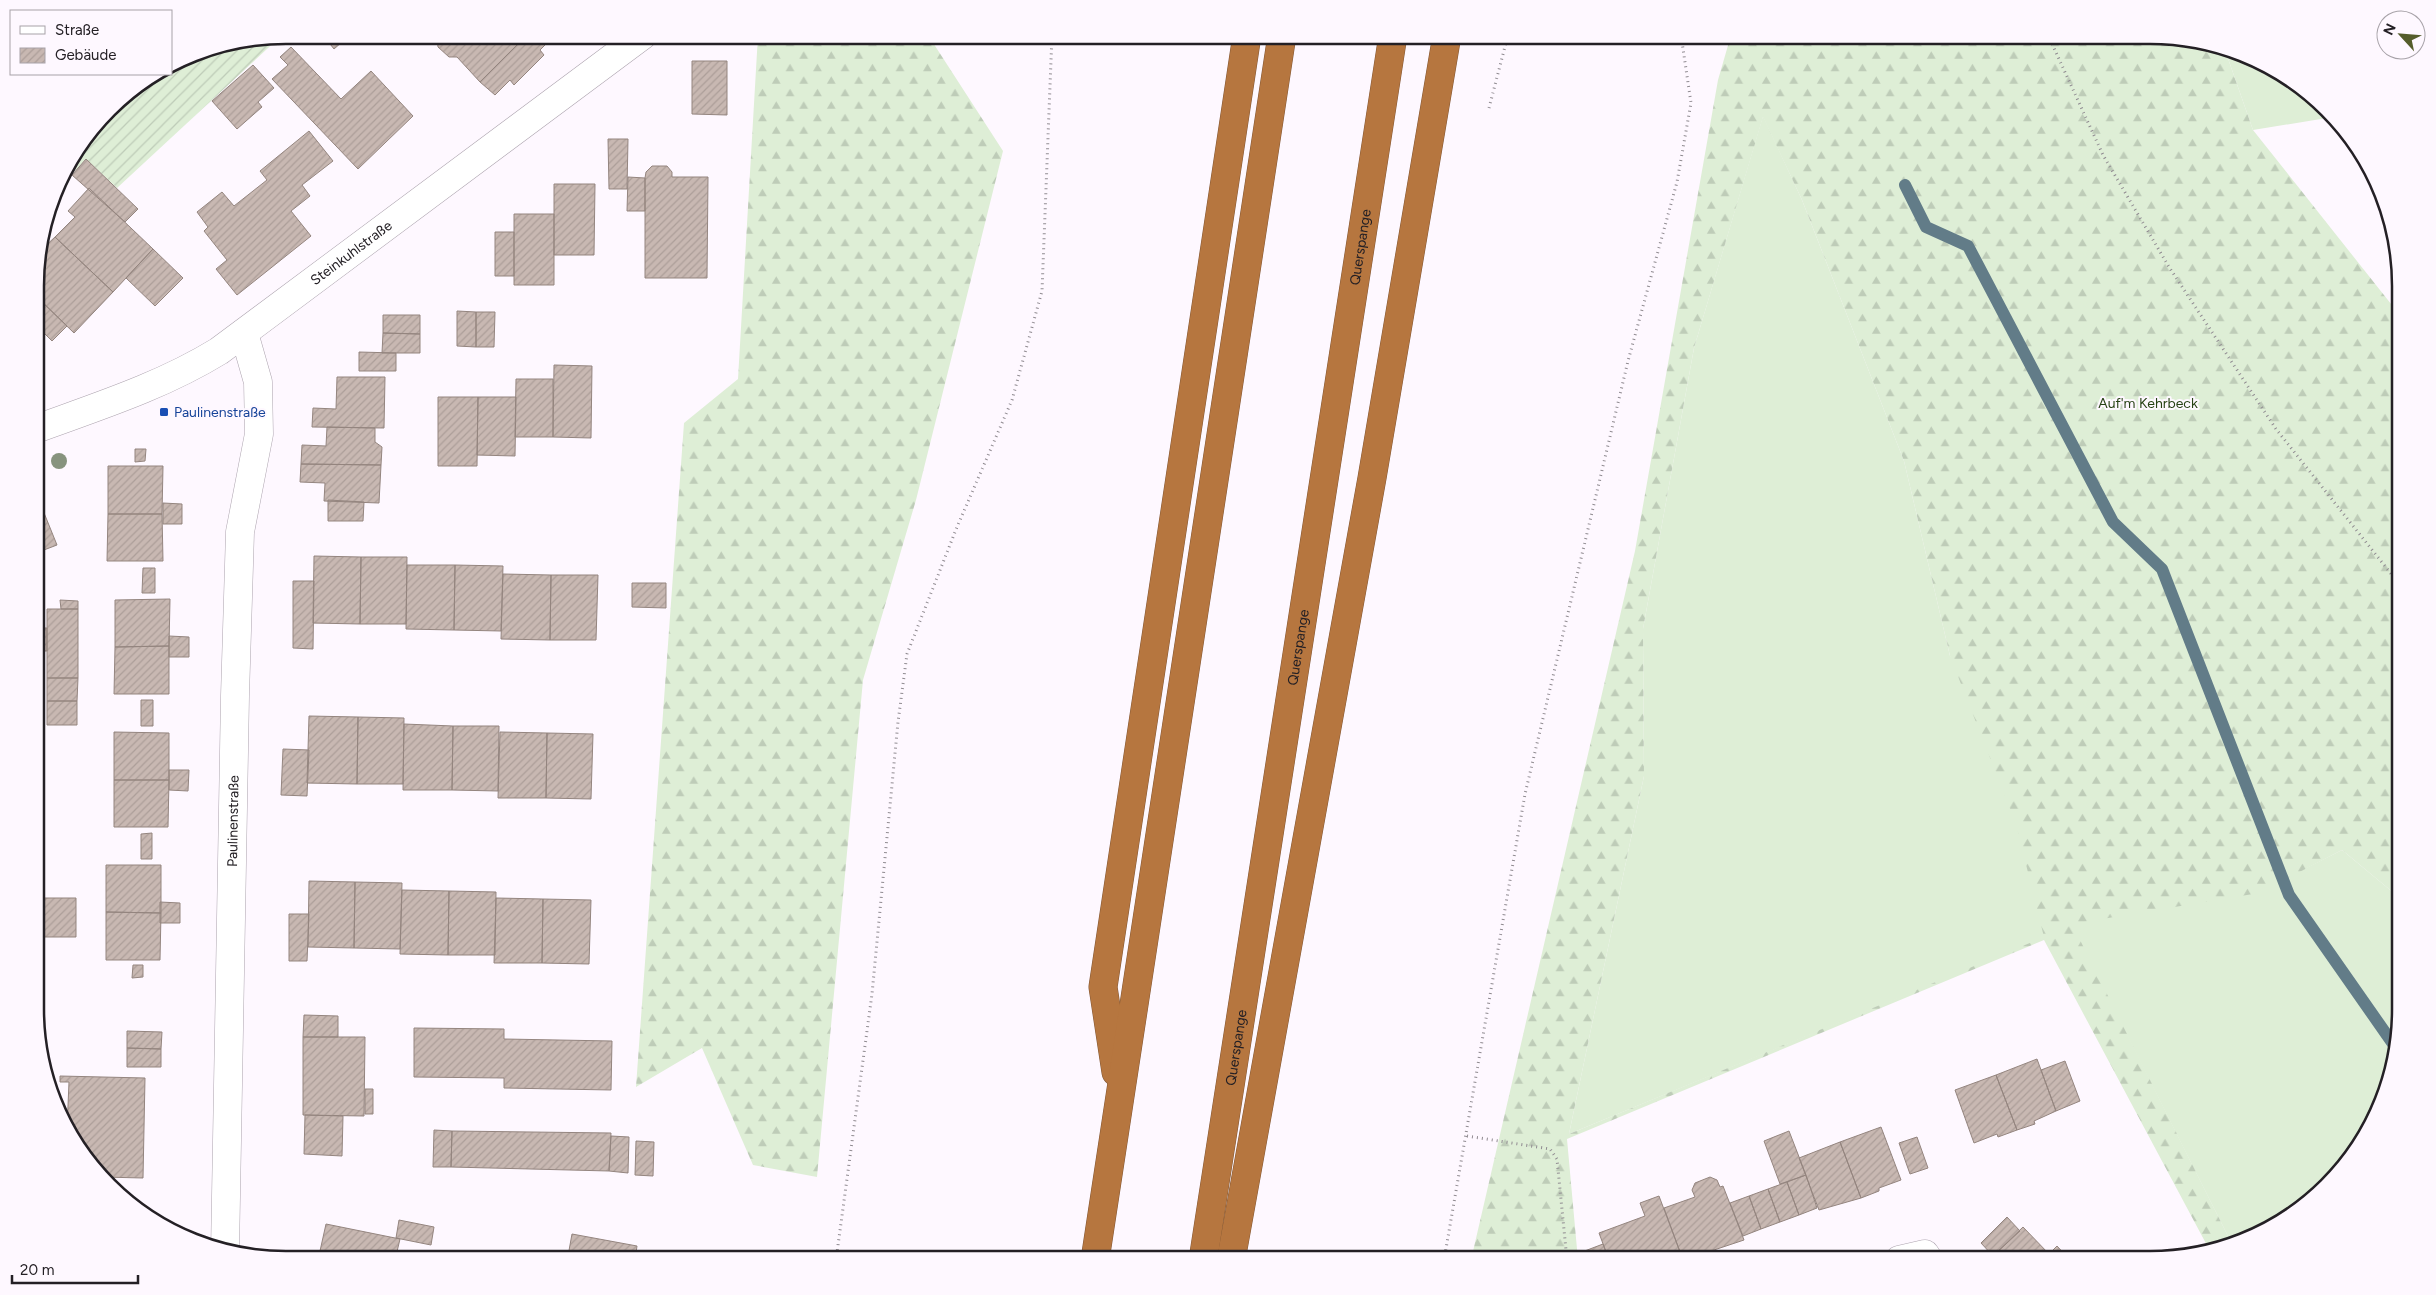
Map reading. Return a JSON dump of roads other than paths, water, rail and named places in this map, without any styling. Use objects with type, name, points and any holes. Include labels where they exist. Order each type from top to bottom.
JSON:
[{"type":"highway","points":[[1120,1100],[1103,987],[1246,44]]},
{"type":"highway","points":[[1096,1251],[1281,44]]},
{"type":"highway","name":"Querspange","points":[[1204,1251],[1393,44]]},
{"type":"highway","points":[[1233,1251],[1372,478],[1446,44]]},
{"type":"street","name":"Steinkuhlstraße","points":[[44,425],[135,393],[192,368],[244,333],[631,44]]},
{"type":"street","name":"Paulinenstraße","points":[[225,1244],[239,550],[240,532],[260,434],[258,382],[244,333]]},
{"type":"waterway","points":[[1905,185],[1926,227],[1968,246],[2113,522],[2162,569],[2289,895],[2390,1040]]},
{"type":"place","name":"Paulinenstraße","points":[[164,412]]},
{"type":"park label","name":"Auf'm Kehrbeck","points":[[2148,403]]}]
